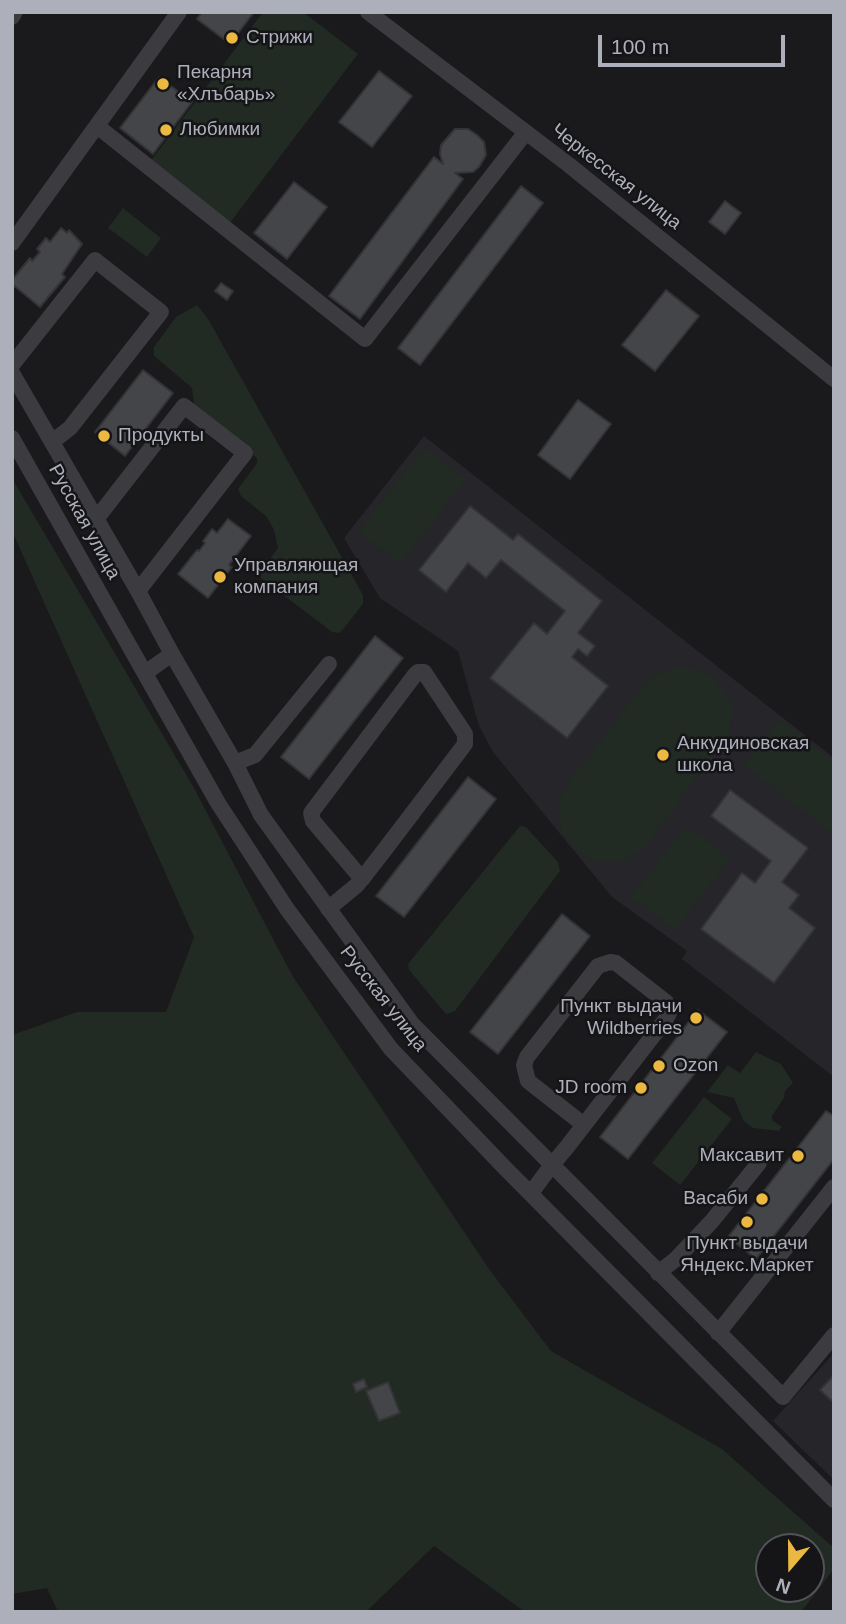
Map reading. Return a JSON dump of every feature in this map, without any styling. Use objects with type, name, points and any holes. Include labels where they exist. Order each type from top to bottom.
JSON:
[{"type":"street","points":[[12,243],[179,12]]},
{"type":"street","name":"Черкесская улица","points":[[368,12],[526,132],[834,379]]},
{"type":"street","points":[[97,126],[365,339],[526,132]]},
{"type":"street","points":[[12,365],[95,260],[161,312],[70,428],[52,442]]},
{"type":"street","points":[[12,373],[138,590],[235,763],[261,815],[412,1024],[783,1397],[834,1335]]},
{"type":"street","points":[[97,518],[184,406],[245,453],[138,590]]},
{"type":"street","name":"Русская улица","points":[[12,438],[218,803],[287,909],[391,1049],[834,1500]]},
{"type":"street","points":[[145,673],[172,654]]},
{"type":"street","points":[[235,763],[255,755],[329,664]]},
{"type":"street","points":[[328,909],[362,879],[464,744],[465,734],[424,672],[418,672],[414,676],[311,813],[313,821],[362,879]]},
{"type":"street","points":[[531,1193],[584,1125],[669,1013],[666,1002],[616,963],[598,966],[524,1065],[527,1082],[584,1125]]},
{"type":"street","points":[[658,1273],[676,1259],[712,1221],[759,1163]]},
{"type":"street","points":[[718,1333],[834,1187]]},
{"type":"shaded area","points":[[263,12],[303,12],[358,54],[229,224],[149,163]]},
{"type":"shaded area","points":[[123,208],[161,238],[147,257],[108,228]]},
{"type":"shaded area","points":[[197,305],[207,317],[363,595],[363,604],[340,633],[332,632],[261,578],[263,568],[278,548],[274,530],[267,517],[241,496],[238,489],[257,463],[257,458],[198,412],[192,388],[154,356],[154,347],[176,317]]},
{"type":"shaded area","name":"Анкудиновская школа","points":[[424,436],[834,758],[834,1077],[682,959],[687,951],[612,897],[493,752],[479,726],[458,651],[380,598],[344,538]]},
{"type":"shaded area","points":[[424,447],[466,479],[400,564],[359,531]]},
{"type":"shaded area","points":[[12,478],[194,788],[292,975],[489,1269],[551,1351],[722,1449],[817,1533],[755,1533],[755,1603],[808,1603],[801,1612],[525,1612],[434,1546],[366,1612],[58,1612],[47,1588],[12,1594],[12,1035],[77,1012],[166,1012],[194,937],[12,531]]},
{"type":"shaded area","points":[[681,665],[715,677],[734,710],[728,735],[646,846],[625,861],[594,861],[574,848],[563,834],[558,820],[559,799],[569,782],[649,678]]},
{"type":"shaded area","points":[[779,719],[834,761],[832,833],[744,765]]},
{"type":"shaded area","points":[[686,825],[730,858],[675,930],[631,897]]},
{"type":"shaded area","points":[[520,826],[526,827],[558,862],[560,871],[455,1011],[446,1014],[409,970],[408,964]]},
{"type":"shaded area","points":[[756,1052],[781,1064],[793,1083],[785,1091],[784,1098],[772,1116],[772,1120],[782,1127],[779,1131],[753,1128],[743,1120],[734,1098],[707,1092],[728,1065],[740,1073]]},
{"type":"shaded area","points":[[704,1097],[732,1119],[680,1185],[652,1163]]},
{"type":"shaded area","points":[[834,1353],[834,1480],[773,1421]]},
{"type":"shaded area","points":[[825,1540],[834,1548],[834,1569],[825,1581]]},
{"type":"building","points":[[202,12],[254,12],[230,44],[197,19]]},
{"type":"building","points":[[379,71],[412,96],[372,147],[339,122]]},
{"type":"building","points":[[159,77],[192,102],[153,154],[120,128]]},
{"type":"building","points":[[455,129],[468,129],[477,135],[484,142],[486,155],[473,172],[455,173],[463,179],[360,319],[329,296],[434,157],[443,164],[441,145]]},
{"type":"building","points":[[294,182],[327,207],[287,259],[254,233]]},
{"type":"building","points":[[521,186],[543,203],[420,365],[398,348]]},
{"type":"building","points":[[725,201],[741,213],[725,234],[709,222]]},
{"type":"building","points":[[61,228],[67,233],[69,230],[82,244],[62,274],[65,277],[40,307],[12,284],[12,280],[30,258],[32,261],[40,252],[37,249],[46,238],[50,242]]},
{"type":"building","points":[[221,283],[233,291],[227,300],[215,291]]},
{"type":"building","points":[[666,290],[699,316],[655,371],[622,345]]},
{"type":"building","points":[[143,370],[173,393],[125,456],[95,432]]},
{"type":"building","points":[[578,400],[611,424],[570,479],[538,455]]},
{"type":"building","points":[[470,506],[513,540],[518,534],[602,601],[578,633],[595,646],[587,656],[578,649],[572,657],[608,686],[567,738],[490,678],[534,623],[547,634],[565,611],[501,560],[486,578],[468,563],[446,592],[419,570]]},
{"type":"building","points":[[228,519],[251,536],[208,598],[178,574],[197,550],[199,551],[212,529],[217,533]]},
{"type":"building","points":[[375,636],[403,658],[309,779],[281,757]]},
{"type":"building","points":[[468,777],[496,799],[404,917],[376,896]]},
{"type":"building","points":[[730,790],[808,848],[782,882],[799,895],[789,908],[815,928],[774,983],[701,929],[742,873],[755,883],[771,861],[711,816]]},
{"type":"building","points":[[562,914],[590,936],[498,1054],[470,1032]]},
{"type":"building","points":[[698,1010],[727,1032],[628,1159],[600,1137]]},
{"type":"building","points":[[826,1111],[834,1116],[834,1159],[756,1259],[728,1237]]},
{"type":"building","points":[[834,1375],[834,1403],[820,1390]]},
{"type":"building","points":[[364,1379],[367,1387],[356,1392],[353,1384]]},
{"type":"building","points":[[388,1382],[400,1413],[379,1421],[366,1391]]},
{"type":"place","name":"Стрижи","points":[[232,38]]},
{"type":"place","name":"Пекарня «Хлъбарь»","points":[[163,84]]},
{"type":"place","name":"Любимки","points":[[166,130]]},
{"type":"place","name":"Продукты","points":[[104,436]]},
{"type":"place","name":"Управляющая компания","points":[[220,577]]},
{"type":"place","name":"Анкудиновская школа","points":[[663,755]]},
{"type":"place","name":"Пункт выдачи Wildberries","points":[[696,1018]]},
{"type":"place","name":"Ozon","points":[[659,1066]]},
{"type":"place","name":"JD room","points":[[641,1088]]},
{"type":"place","name":"Максавит","points":[[798,1156]]},
{"type":"place","name":"Васаби","points":[[762,1199]]},
{"type":"place","name":"Пункт выдачи Яндекс.Маркет","points":[[747,1222]]}]
